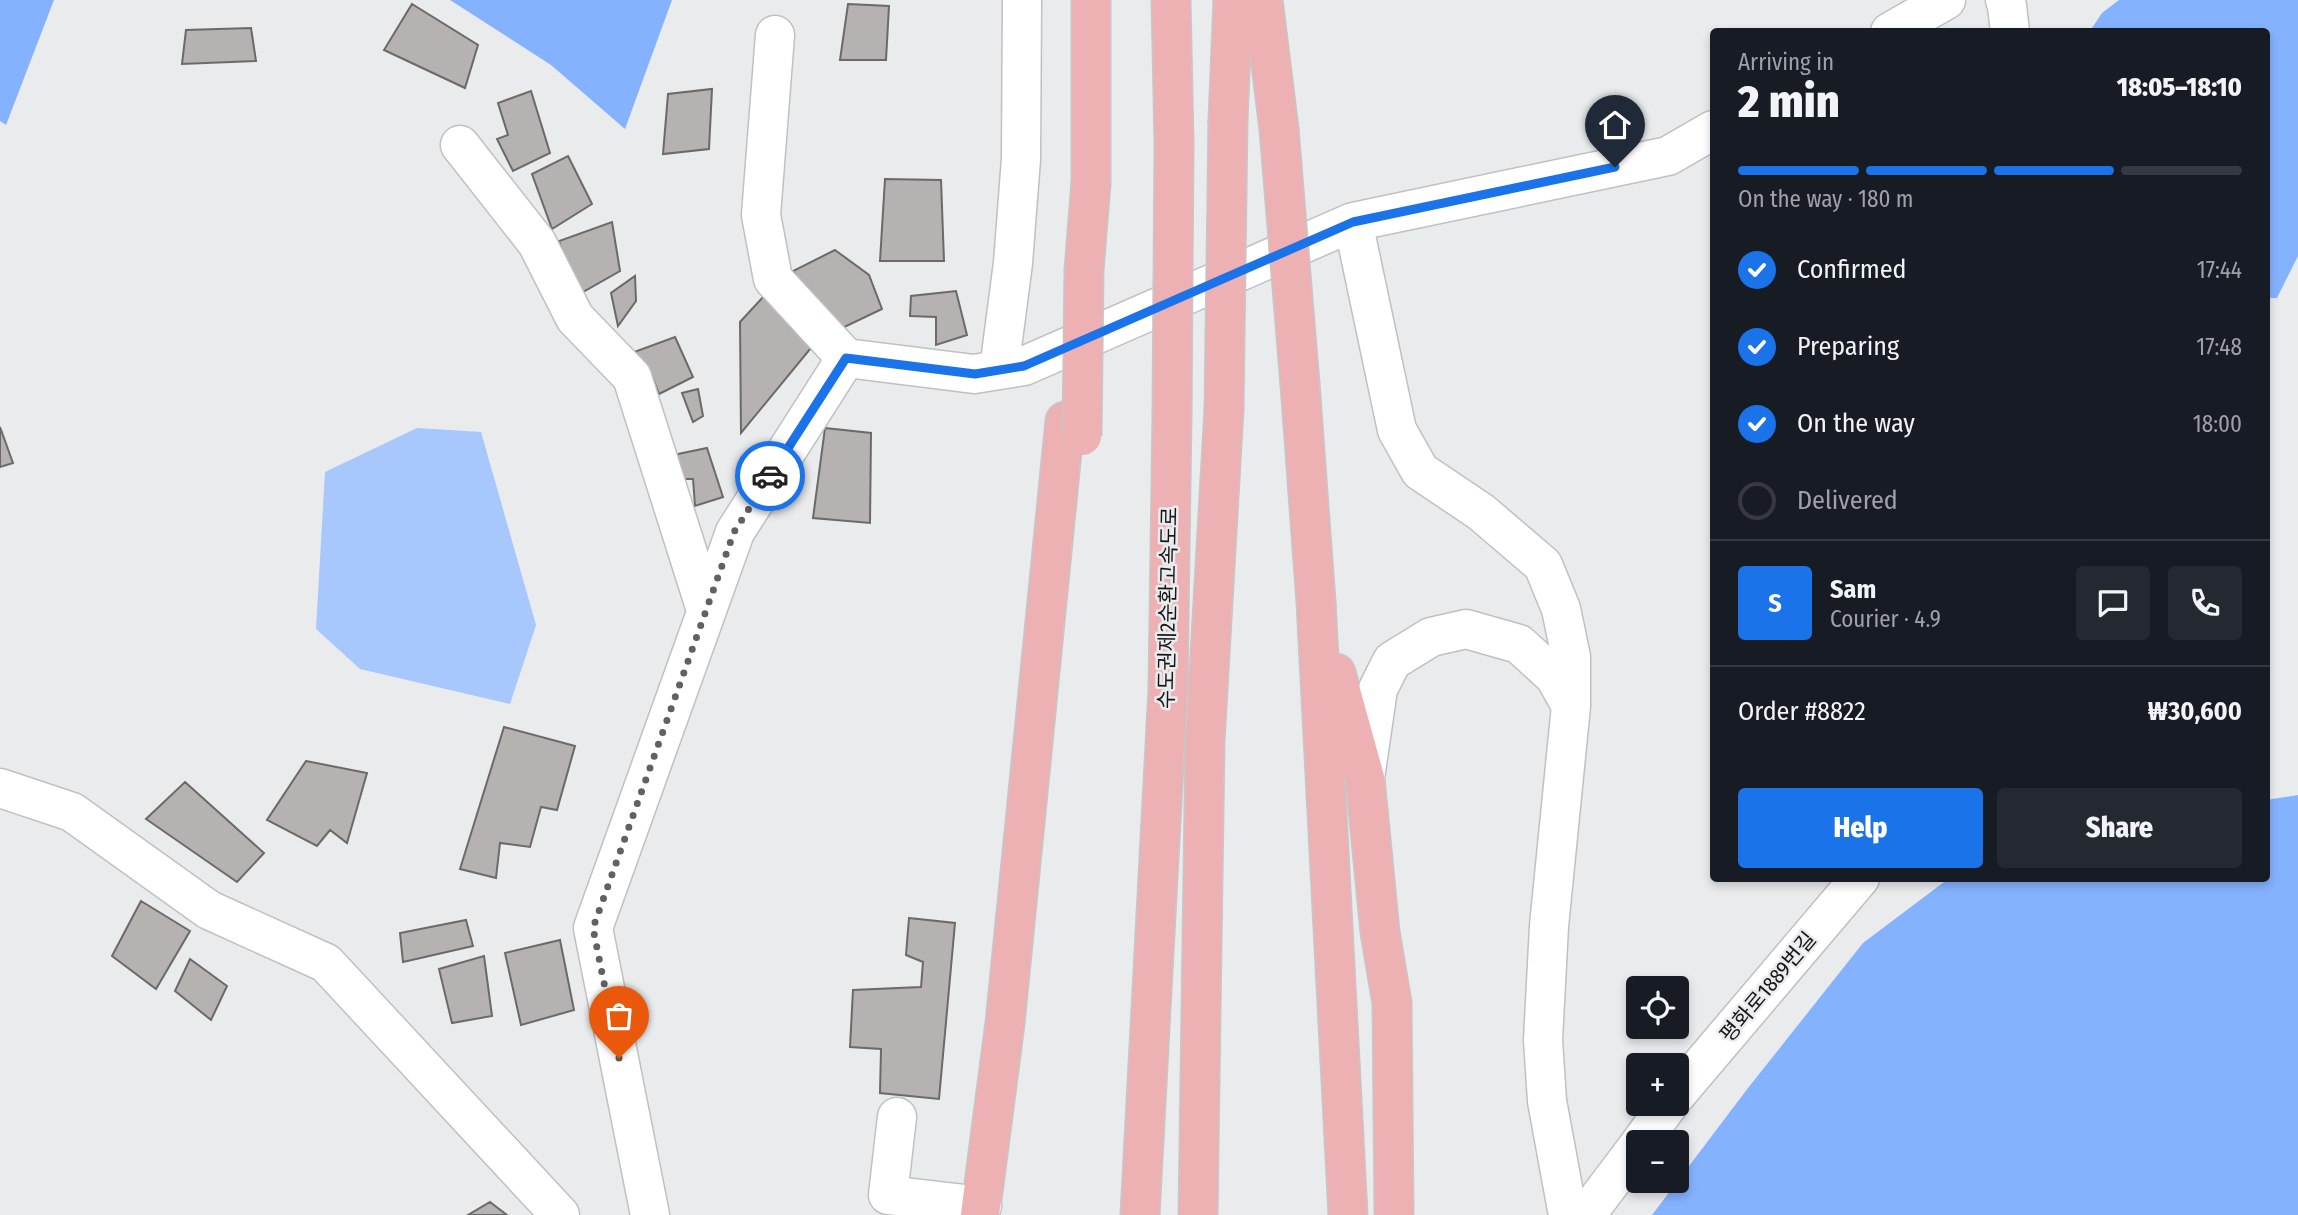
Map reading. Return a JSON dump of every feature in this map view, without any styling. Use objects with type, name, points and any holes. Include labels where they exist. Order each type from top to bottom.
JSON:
[{"type":"highway","points":[[988,1212],[1020,1111],[1042,920],[1091,183],[1091,0]]},
{"type":"highway","name":"수도권제2순환고속도로","points":[[1140,1215],[1168,689],[1174,143],[1171,0]]},
{"type":"highway","name":"수도권제2순환고속도로","points":[[1198,1215],[1205,742],[1224,409],[1228,121],[1233,0]]},
{"type":"highway","points":[[1264,0],[1279,129],[1316,601],[1348,1215]]},
{"type":"highway","points":[[1316,601],[1365,778],[1380,932],[1392,1003],[1394,1215]]},
{"type":"street","points":[[999,370],[1013,262],[1021,159],[1021,0]]},
{"type":"street","points":[[1897,28],[1946,0]]},
{"type":"street","points":[[775,35],[761,215],[773,279],[846,358],[975,374],[1024,366],[1353,222],[1668,156],[1710,132]]},
{"type":"street","points":[[460,145],[537,243],[575,318],[632,377],[706,610]]},
{"type":"street","points":[[1353,222],[1397,430],[1420,471],[1481,512],[1543,565],[1564,621],[1570,657],[1571,706],[1549,926],[1543,1040],[1547,1101],[1568,1215]]},
{"type":"street","points":[[650,1215],[593,928],[734,532],[846,358]]},
{"type":"street","points":[[1365,778],[1378,689],[1392,661],[1431,636],[1466,629],[1519,644],[1555,677],[1571,706]]},
{"type":"street","points":[[0,788],[72,812],[209,909],[326,963],[560,1215]]},
{"type":"street","name":"평화로1889번길","points":[[1689,1080],[1857,882]]},
{"type":"street","points":[[897,1117],[888,1195],[988,1212]]},
{"type":"street","points":[[1586,1215],[1626,1161]]},
{"type":"shaded area","points":[[0,0],[54,0],[6,125],[0,121]]},
{"type":"shaded area","points":[[450,0],[672,0],[625,129],[551,65]]},
{"type":"shaded area","points":[[2119,0],[2298,0],[2298,256],[2277,298],[2270,298],[2270,28],[2092,28],[2102,13]]},
{"type":"shaded area","points":[[417,428],[481,432],[536,625],[510,704],[360,669],[316,629],[325,472]]},
{"type":"shaded area","points":[[2298,795],[2298,1215],[1652,1215],[1669,1193],[1689,1193],[1689,1166],[1863,943],[1944,882],[2270,882],[2270,799]]},
{"type":"building","points":[[412,4],[478,45],[465,88],[384,50]]},
{"type":"building","points":[[848,4],[889,6],[886,60],[840,60]]},
{"type":"building","points":[[251,28],[256,61],[182,64],[186,30]]},
{"type":"building","points":[[712,89],[709,149],[663,154],[668,94]]},
{"type":"building","points":[[531,91],[550,153],[513,171],[497,139],[508,135],[498,103]]},
{"type":"building","points":[[568,156],[592,204],[552,229],[532,174]]},
{"type":"building","points":[[885,179],[941,180],[944,261],[880,261]]},
{"type":"building","points":[[612,222],[620,271],[576,296],[559,241]]},
{"type":"building","points":[[835,250],[869,275],[882,309],[836,331],[793,271]]},
{"type":"building","points":[[635,276],[636,301],[618,326],[611,293]]},
{"type":"building","points":[[956,291],[967,335],[936,345],[936,317],[910,316],[911,296]]},
{"type":"building","points":[[765,295],[815,343],[741,433],[740,322]]},
{"type":"building","points":[[675,337],[693,377],[659,394],[652,376],[644,378],[634,352]]},
{"type":"building","points":[[698,389],[703,416],[693,422],[682,393]]},
{"type":"building","points":[[0,427],[13,463],[0,467]]},
{"type":"building","points":[[825,428],[871,433],[870,523],[813,518]]},
{"type":"building","points":[[707,448],[723,497],[695,506],[693,479],[677,479],[673,455]]},
{"type":"building","points":[[504,727],[575,746],[557,810],[541,807],[530,847],[500,843],[496,878],[460,869]]},
{"type":"building","points":[[306,761],[367,773],[347,843],[330,830],[317,846],[267,820]]},
{"type":"building","points":[[185,782],[264,853],[237,882],[146,819]]},
{"type":"building","points":[[141,901],[190,931],[156,989],[112,956]]},
{"type":"building","points":[[909,918],[955,923],[939,1099],[880,1093],[881,1049],[850,1047],[853,990],[921,987],[923,962],[906,955]]},
{"type":"building","points":[[466,920],[473,946],[403,962],[400,933]]},
{"type":"building","points":[[560,940],[574,1010],[521,1025],[505,953]]},
{"type":"building","points":[[484,956],[492,1016],[452,1023],[439,969]]},
{"type":"building","points":[[190,959],[227,986],[211,1020],[175,991]]},
{"type":"building","points":[[490,1202],[507,1215],[468,1215]]},
{"type":"way so far","points":[[619,1058],[593,928],[734,532],[770,476]]},
{"type":"route","points":[[770,476],[846,358],[975,374],[1024,366],[1353,222],[1615,167]]}]
